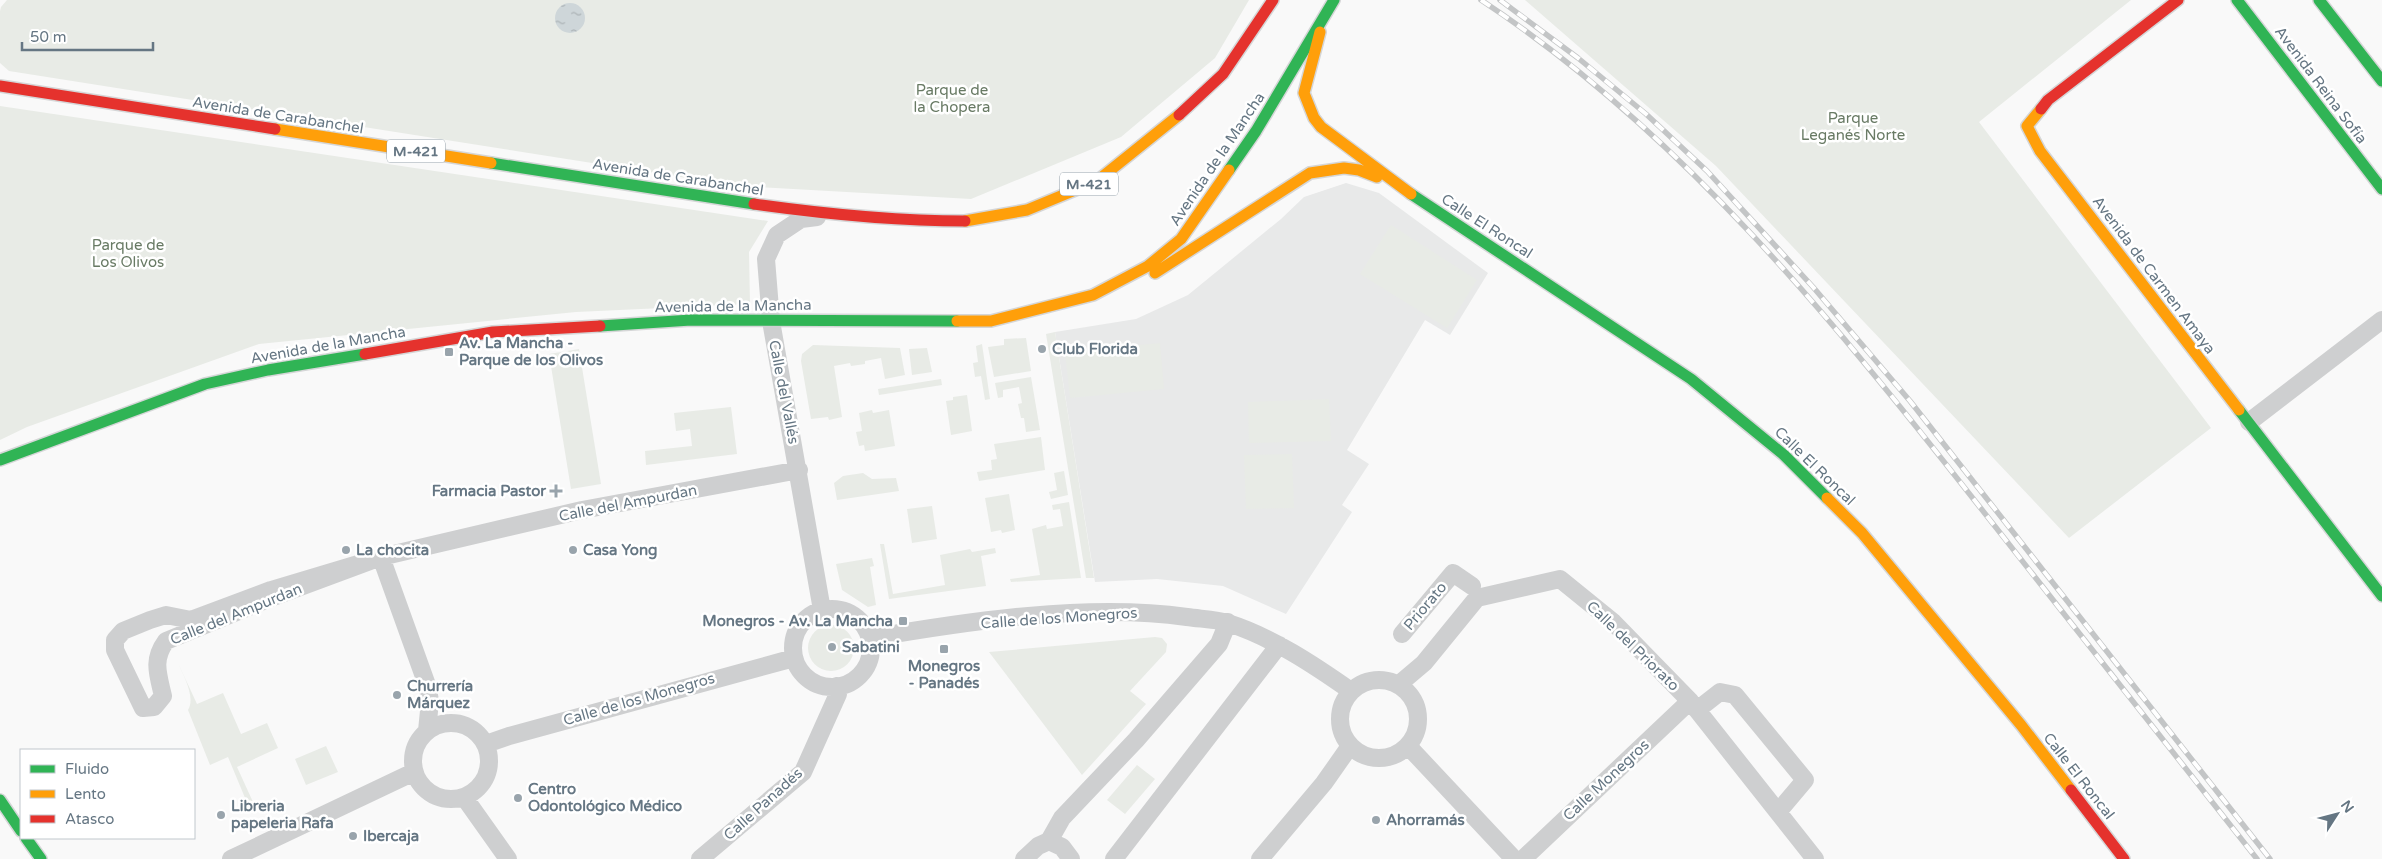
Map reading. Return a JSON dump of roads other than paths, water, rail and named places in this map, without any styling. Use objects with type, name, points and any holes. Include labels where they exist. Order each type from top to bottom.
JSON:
[{"type":"main road","name":"Avenida de Carabanchel","points":[[0,86],[736,202],[833,215],[902,221],[968,221],[1027,210],[1097,181],[1161,131],[1223,74],[1273,0]]},
{"type":"main road","name":"Avenida de la Mancha","points":[[0,460],[205,384],[268,370],[493,332],[691,320],[991,321],[1093,295],[1148,266],[1181,239],[1256,131],[1334,0]]},
{"type":"main road","name":"Avenida de Carmen Amaya","points":[[2178,0],[2048,100],[2027,126],[2040,151],[2382,596]]},
{"type":"main road","name":"Avenida Reina Sofía","points":[[2237,0],[2382,189]]},
{"type":"main road","points":[[2319,0],[2382,81]]},
{"type":"main road","name":"Calle El Roncal","points":[[1324,18],[1304,92],[1314,118],[1321,128],[1400,187],[1691,379],[1784,455],[1862,533],[2021,726],[2124,859]]},
{"type":"main road","name":"Calle El Roncal","points":[[1093,295],[1151,275],[1310,173],[1339,166],[1363,170],[1400,187]]},
{"type":"main road","points":[[0,800],[20,829]]},
{"type":"main road","points":[[27,839],[41,859]]},
{"type":"street","name":"Calle del Vallés","points":[[822,610],[799,470],[771,321],[766,259],[777,235],[801,220],[833,215]]},
{"type":"street","points":[[2249,422],[2382,320]]},
{"type":"street","name":"Calle del Ampurdan","points":[[376,559],[272,597],[166,641],[158,652],[157,667],[163,696],[154,707],[143,708],[115,650],[115,640],[123,631],[166,615],[191,620],[271,590],[376,559],[582,510],[799,470]]},
{"type":"street","points":[[376,559],[427,685],[430,701],[427,731]]},
{"type":"street","name":"Priorato","points":[[1402,634],[1453,573],[1472,586]]},
{"type":"street","name":"Calle del Priorato","points":[[1398,685],[1424,663],[1478,598],[1560,579],[1613,622],[1693,706],[1815,859]]},
{"type":"street","points":[[834,608],[846,611],[861,622],[870,638],[871,651],[868,664],[855,679],[837,686],[823,686],[810,680],[800,670],[794,658],[793,642],[798,628],[808,616],[822,610],[834,608]]},
{"type":"street","name":"Calle de los Monegros","points":[[870,638],[1006,619],[1105,612],[1157,613],[1228,622],[1279,645],[1351,691]]},
{"type":"street","points":[[1024,859],[1038,846],[1049,840],[1062,818],[1136,740],[1219,644],[1228,622]]},
{"type":"street","points":[[1114,859],[1279,645]]},
{"type":"street","name":"Calle de los Monegros","points":[[486,744],[770,663],[794,658]]},
{"type":"street","points":[[1373,680],[1386,681],[1398,685],[1409,694],[1416,709],[1417,728],[1408,746],[1398,754],[1383,758],[1360,754],[1350,746],[1343,736],[1339,718],[1344,701],[1351,691],[1360,684],[1373,680]]},
{"type":"street","name":"Calle Panadés","points":[[700,859],[803,772],[838,694],[837,686]]},
{"type":"street","points":[[1693,706],[1720,692],[1735,695],[1805,780],[1778,812]]},
{"type":"street","name":"Calle Monegros","points":[[1523,859],[1693,706]]},
{"type":"street","points":[[454,722],[473,729],[486,744],[489,756],[489,769],[484,781],[476,791],[464,797],[440,798],[420,784],[414,772],[412,763],[416,745],[427,731],[445,723],[454,722]]},
{"type":"street","points":[[1260,859],[1324,783],[1350,746]]},
{"type":"street","points":[[1408,746],[1514,859]]},
{"type":"street","points":[[232,859],[414,772]]},
{"type":"street","points":[[464,797],[508,859]]},
{"type":"street","points":[[1049,840],[1062,848],[1071,859]]},
{"type":"water","points":[[570,3],[576,4],[584,12],[584,24],[576,32],[570,33],[564,32],[556,24],[555,18],[556,12],[564,4]]},
{"type":"railway","points":[[1481,0],[1554,52],[1622,108],[1688,169],[1750,232],[1810,299],[1924,436],[2257,859]]},
{"type":"railway","points":[[1500,0],[1578,58],[1646,114],[1707,171],[1813,287],[1910,401],[2270,859]]},
{"type":"place","name":"Club Florida","points":[[1042,349]]},
{"type":"place","name":"Av. La Mancha - Parque de los Olivos","points":[[449,352]]},
{"type":"place","name":"Farmacia Pastor","points":[[556,491]]},
{"type":"place","name":"La chocita","points":[[346,550]]},
{"type":"place","name":"Casa Yong","points":[[573,550]]},
{"type":"place","name":"Monegros - Av. La Mancha","points":[[903,621]]},
{"type":"place","name":"Sabatini","points":[[832,647]]},
{"type":"place","name":"Monegros - Panadés","points":[[944,649]]},
{"type":"place","name":"Churrería Márquez","points":[[397,695]]},
{"type":"place","name":"Centro Odontológico Médico","points":[[518,798]]},
{"type":"place","name":"Libreria papeleria Rafa","points":[[221,815]]},
{"type":"place","name":"Ahorramás","points":[[1376,820]]},
{"type":"place","name":"Ibercaja","points":[[353,836]]},
{"type":"park label","name":"Parque de la Chopera","points":[[952,98]]},
{"type":"park label","name":"Parque Leganés Norte","points":[[1853,126]]},
{"type":"park label","name":"Parque de Los Olivos","points":[[128,254]]}]
